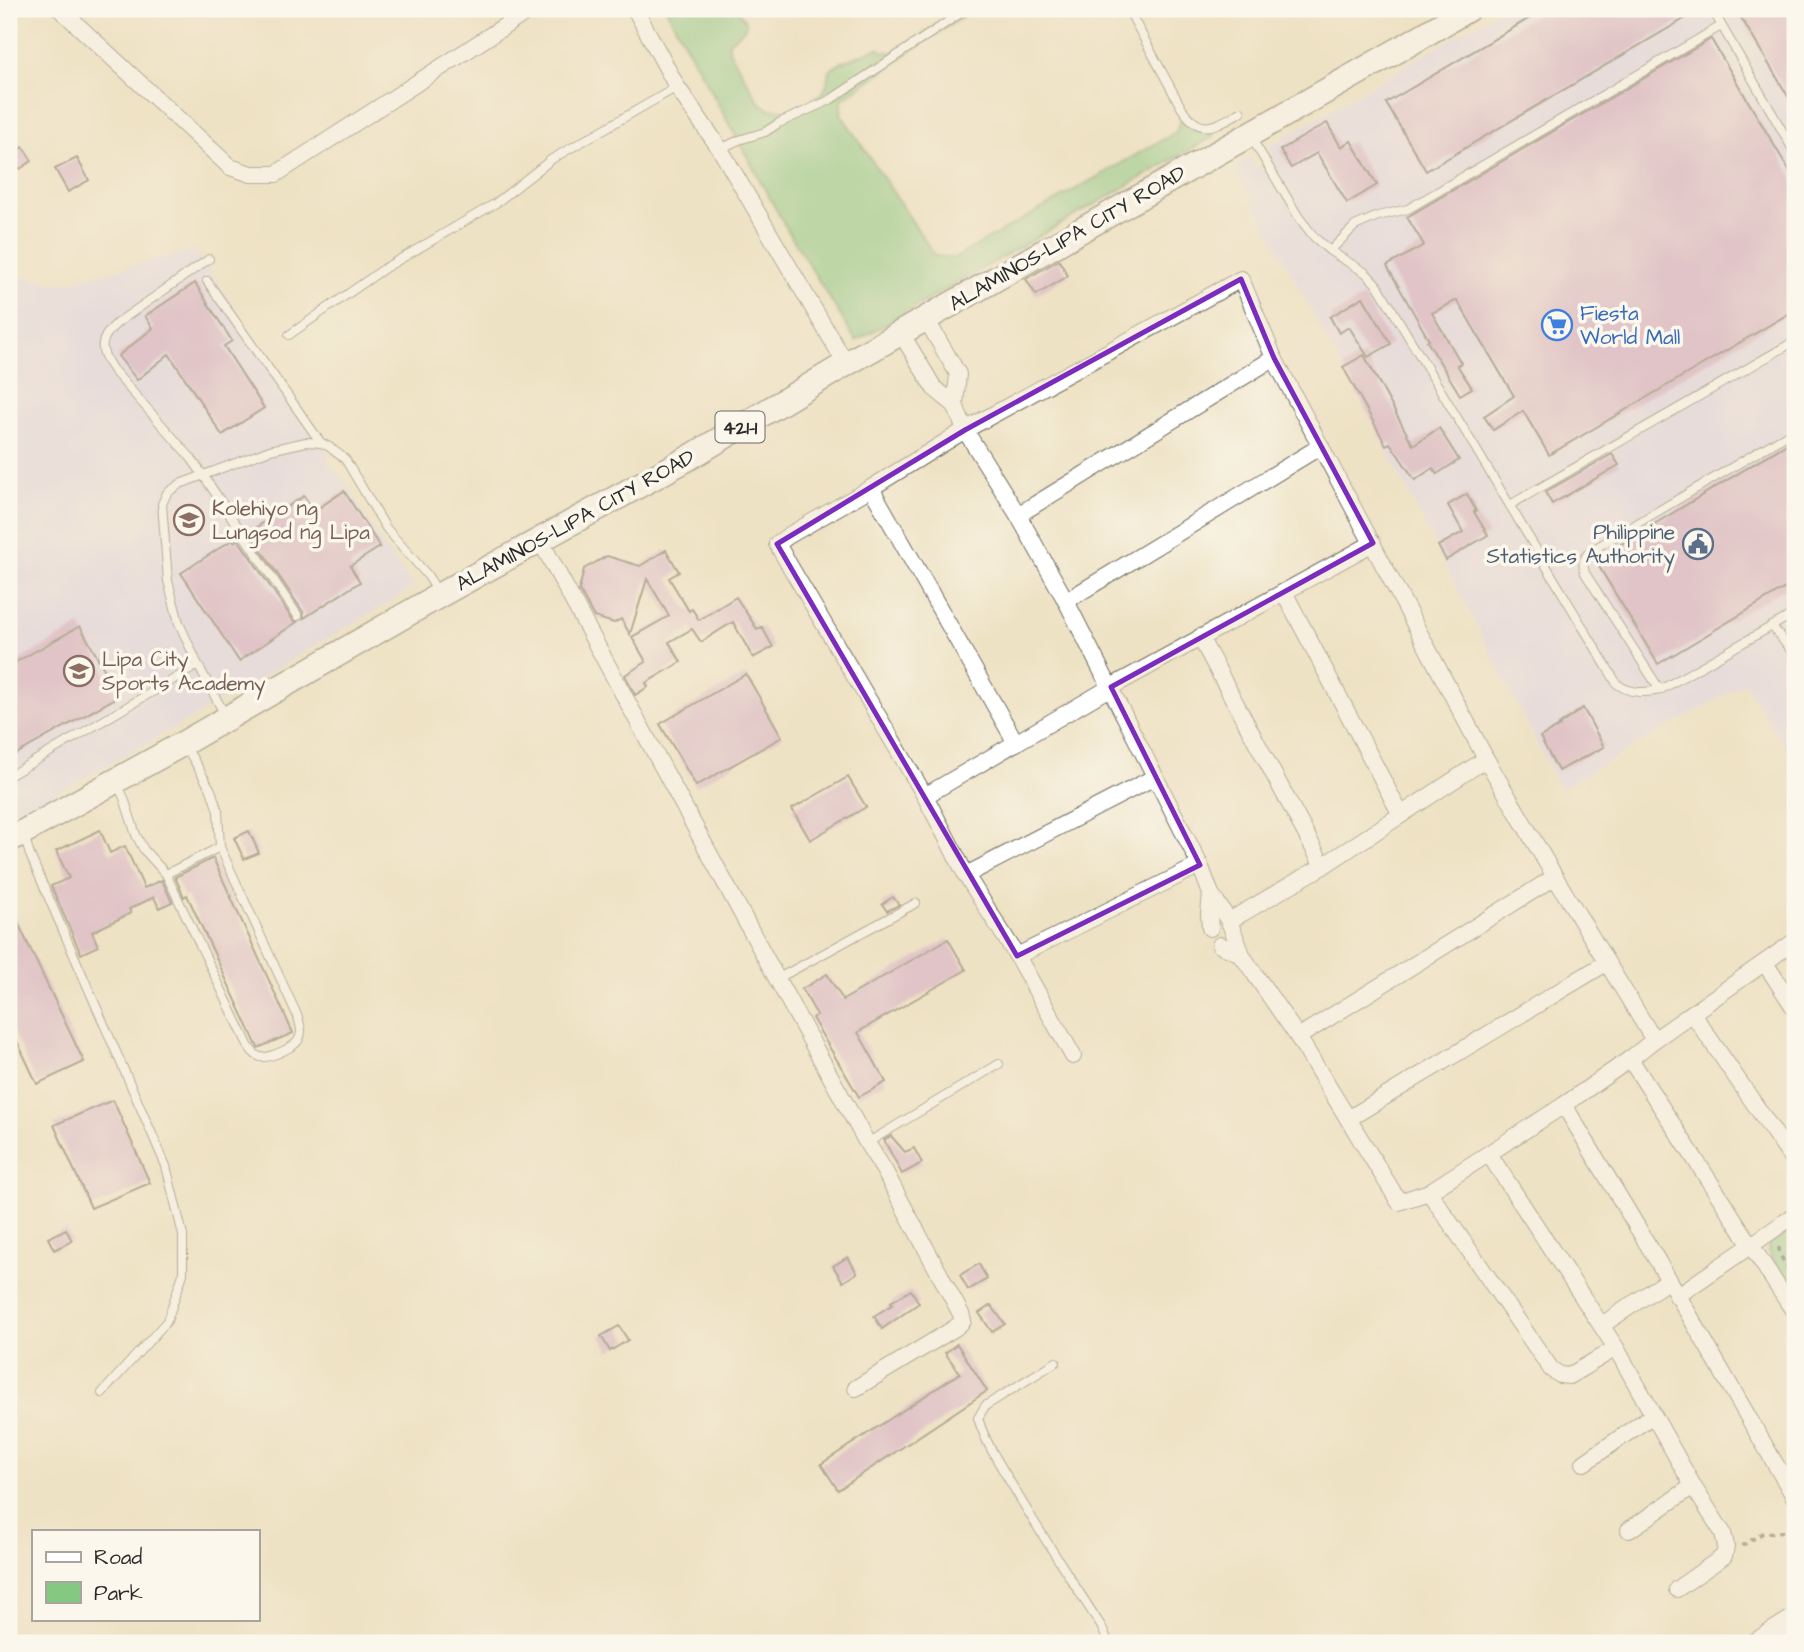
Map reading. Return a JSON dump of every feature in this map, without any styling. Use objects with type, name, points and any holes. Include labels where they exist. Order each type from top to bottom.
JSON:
[{"type":"main road","name":"ALAMINOS-LIPA CITY ROAD","points":[[16,836],[184,743],[440,595],[687,459],[926,318],[1245,123],[1468,9]]},
{"type":"street","points":[[61,9],[230,167],[251,174],[276,174],[531,9]]},
{"type":"street","points":[[635,9],[677,87],[720,149],[846,364]]},
{"type":"street","points":[[1073,1056],[777,544],[965,430],[1241,279],[1274,358],[1486,759],[1654,1040]]},
{"type":"street","points":[[926,318],[958,374],[955,405],[965,430],[1066,601],[1200,865],[1211,894],[1228,921],[1243,957],[1298,1037],[1399,1202],[1429,1192],[1564,1105],[1795,941]]},
{"type":"street","points":[[901,333],[934,388],[955,405]]},
{"type":"street","points":[[1017,515],[1274,358]]},
{"type":"street","points":[[1066,601],[1321,446]]},
{"type":"street","points":[[871,488],[1016,743]]},
{"type":"street","points":[[540,540],[961,1314],[962,1321],[955,1328],[856,1388]]},
{"type":"street","points":[[925,796],[1111,687],[1373,543]]},
{"type":"street","points":[[1284,592],[1401,815]]},
{"type":"street","points":[[1200,637],[1323,866]]},
{"type":"street","points":[[1228,921],[1323,866],[1486,759]]},
{"type":"street","points":[[966,875],[1155,777]]},
{"type":"street","points":[[1017,956],[1200,865]]},
{"type":"street","points":[[1298,1037],[1555,877]]},
{"type":"street","points":[[1210,928],[1211,894]]},
{"type":"street","points":[[1220,945],[1243,957]]},
{"type":"street","points":[[1348,1119],[1606,963]]},
{"type":"street","points":[[1765,963],[1795,1009]]},
{"type":"street","points":[[1692,1013],[1795,1163]]},
{"type":"street","points":[[1630,1059],[1795,1313]]},
{"type":"street","points":[[1564,1105],[1677,1296],[1789,1472],[1795,1498]]},
{"type":"street","points":[[1489,1154],[1602,1325],[1693,1486],[1723,1533],[1726,1546],[1724,1556],[1677,1588]]},
{"type":"street","points":[[1429,1192],[1551,1368],[1560,1375],[1569,1376],[1616,1348]]},
{"type":"street","points":[[1677,1296],[1795,1215]]},
{"type":"street","points":[[1602,1325],[1669,1280]]},
{"type":"street","points":[[1584,1463],[1653,1415]]},
{"type":"street","points":[[1629,1530],[1693,1486]]},
{"type":"street","points":[[1752,1643],[1795,1616]]},
{"type":"street","points":[[1780,1626],[1791,1643]]},
{"type":"lane","points":[[720,149],[765,132],[830,100],[967,9]]},
{"type":"lane","points":[[1128,9],[1189,120],[1201,127],[1245,123],[1298,216],[1314,237],[1330,251],[1366,273],[1378,286],[1617,684],[1637,693],[1660,690],[1795,613]]},
{"type":"lane","points":[[1712,9],[1795,153]]},
{"type":"lane","points":[[1330,251],[1355,226],[1378,216],[1408,209],[1721,26]]},
{"type":"lane","points":[[289,335],[385,268],[496,203],[552,159],[677,87]]},
{"type":"lane","points":[[209,259],[117,323],[102,343],[105,359],[203,475],[298,616]]},
{"type":"lane","points":[[206,281],[321,443]]},
{"type":"lane","points":[[1510,505],[1795,341]]},
{"type":"lane","points":[[1660,690],[1585,573],[1583,558],[1795,430]]},
{"type":"lane","points":[[227,718],[179,623],[168,581],[161,510],[164,498],[172,489],[270,450],[306,442],[321,443],[345,459],[386,528],[428,576],[440,595]]},
{"type":"lane","points":[[1772,626],[1795,656]]},
{"type":"lane","points":[[9,776],[198,665]]},
{"type":"lane","points":[[116,781],[136,835],[144,850],[166,874],[248,1045],[260,1057],[269,1057],[295,1045],[300,1039],[298,1017],[220,847],[218,811],[211,790],[184,743]]},
{"type":"lane","points":[[16,836],[30,855],[166,1166],[183,1235],[183,1274],[167,1321],[102,1393]]},
{"type":"lane","points":[[166,874],[220,847]]},
{"type":"lane","points":[[777,979],[916,904]]},
{"type":"lane","points":[[867,1143],[999,1064]]},
{"type":"lane","points":[[1056,1362],[985,1406],[978,1418],[992,1451],[1109,1643]]},
{"type":"path","points":[[1779,1244],[1778,1250],[1795,1278]]},
{"type":"path","points":[[1726,1546],[1741,1546],[1763,1533],[1795,1531]]},
{"type":"highlighted area","points":[[1241,279],[1274,358],[1373,543],[1111,687],[1200,865],[1017,956],[777,544],[965,430]]},
{"type":"shaded area","name":"Fiesta World Mall","points":[[1502,9],[1795,9],[1795,763],[1745,683],[1560,789],[1379,435],[1234,167],[1250,158],[1256,168],[1274,160],[1268,147]]},
{"type":"shaded area","name":"Kolehiyo ng Lungsod ng Lipa","points":[[195,250],[324,438],[329,464],[345,481],[384,547],[415,587],[204,711],[9,820],[9,275],[60,284]]},
{"type":"green space","points":[[666,9],[737,9],[746,22],[745,28],[729,42],[729,50],[759,102],[769,109],[787,110],[805,104],[823,92],[829,71],[842,62],[878,48],[885,52],[895,52],[962,9],[973,9],[842,99],[841,114],[935,256],[955,258],[1176,132],[1181,119],[1194,129],[1211,130],[1214,136],[856,341],[788,231]]},
{"type":"green space","points":[[1795,1226],[1795,1296],[1768,1252],[1769,1243]]},
{"type":"building","points":[[1545,9],[1701,9],[1426,171],[1386,103]]},
{"type":"building","points":[[1736,9],[1795,9],[1795,108]]},
{"type":"building","points":[[1711,39],[1795,180],[1795,310],[1549,455],[1523,411],[1493,430],[1484,416],[1514,396],[1457,300],[1432,313],[1461,363],[1457,365],[1472,388],[1460,395],[1427,341],[1429,340],[1387,266],[1424,245],[1407,217]]},
{"type":"building","points":[[1327,123],[1341,147],[1351,141],[1377,185],[1347,203],[1317,153],[1291,168],[1280,150]]},
{"type":"building","points":[[23,147],[32,161],[20,169],[10,155]]},
{"type":"building","points":[[77,158],[89,180],[68,192],[55,169]]},
{"type":"building","points":[[1059,260],[1068,276],[1036,295],[1026,279]]},
{"type":"building","points":[[195,283],[232,341],[224,346],[264,408],[222,435],[169,354],[137,380],[118,356],[153,328],[145,316]]},
{"type":"building","points":[[1363,297],[1391,344],[1368,357],[1349,327],[1339,333],[1330,317]]},
{"type":"building","points":[[1364,355],[1413,445],[1439,428],[1459,460],[1437,474],[1433,468],[1415,480],[1390,443],[1386,445],[1343,367]]},
{"type":"building","points":[[1795,439],[1795,582],[1658,664],[1595,560]]},
{"type":"building","points":[[1612,454],[1619,465],[1552,504],[1545,492]]},
{"type":"building","points":[[344,491],[380,547],[350,566],[360,582],[304,618],[303,612],[249,532],[304,496],[314,511]]},
{"type":"building","points":[[1467,494],[1488,535],[1446,560],[1438,546],[1463,532],[1448,505]]},
{"type":"building","points":[[238,539],[293,620],[297,622],[239,661],[181,573],[232,540],[234,542]]},
{"type":"building","points":[[666,550],[679,572],[669,578],[689,611],[692,609],[699,620],[736,597],[757,629],[762,627],[773,647],[753,658],[733,622],[701,642],[692,629],[669,642],[681,662],[646,683],[648,687],[635,695],[625,675],[646,662],[632,637],[669,616],[647,579],[630,634],[621,619],[614,623],[594,617],[579,590],[584,569],[607,556],[640,566]]},
{"type":"building","points":[[80,626],[119,696],[9,758],[9,666]]},
{"type":"building","points":[[746,674],[782,737],[696,786],[660,724]]},
{"type":"building","points":[[1583,708],[1604,747],[1558,771],[1540,737]]},
{"type":"building","points":[[848,777],[866,807],[810,840],[792,809]]},
{"type":"building","points":[[100,830],[110,853],[125,846],[144,888],[162,880],[172,902],[159,908],[154,897],[129,909],[131,913],[92,932],[98,946],[81,954],[51,886],[69,878],[56,851]]},
{"type":"building","points":[[249,831],[259,853],[244,859],[234,838]]},
{"type":"building","points":[[213,858],[293,1033],[258,1048],[187,895],[184,897],[175,877]]},
{"type":"building","points":[[893,897],[899,905],[887,911],[882,904]]},
{"type":"building","points":[[9,904],[84,1062],[37,1084],[9,1024]]},
{"type":"building","points":[[948,939],[966,970],[858,1032],[886,1082],[859,1097],[812,1018],[817,1015],[802,989],[827,974],[843,1000]]},
{"type":"building","points":[[113,1100],[150,1183],[91,1208],[54,1125]]},
{"type":"building","points":[[891,1136],[905,1152],[914,1148],[922,1163],[902,1174],[884,1140]]},
{"type":"building","points":[[66,1229],[72,1241],[54,1250],[48,1238]]},
{"type":"building","points":[[848,1257],[857,1273],[843,1282],[833,1266]]},
{"type":"building","points":[[979,1264],[987,1279],[968,1290],[960,1275]]},
{"type":"building","points":[[911,1290],[919,1303],[882,1329],[874,1316]]},
{"type":"building","points":[[991,1305],[1005,1324],[992,1332],[979,1313]]},
{"type":"building","points":[[619,1326],[628,1340],[610,1351],[601,1336]]},
{"type":"building","points":[[957,1344],[987,1391],[838,1490],[821,1464],[960,1373],[945,1353]]},
{"type":"place","name":"Fiesta World Mall","points":[[1557,325]]},
{"type":"place","name":"Kolehiyo ng Lungsod ng Lipa","points":[[189,520]]},
{"type":"place","name":"Philippine Statistics Authority","points":[[1698,544]]},
{"type":"place","name":"Lipa City Sports Academy","points":[[79,671]]}]
